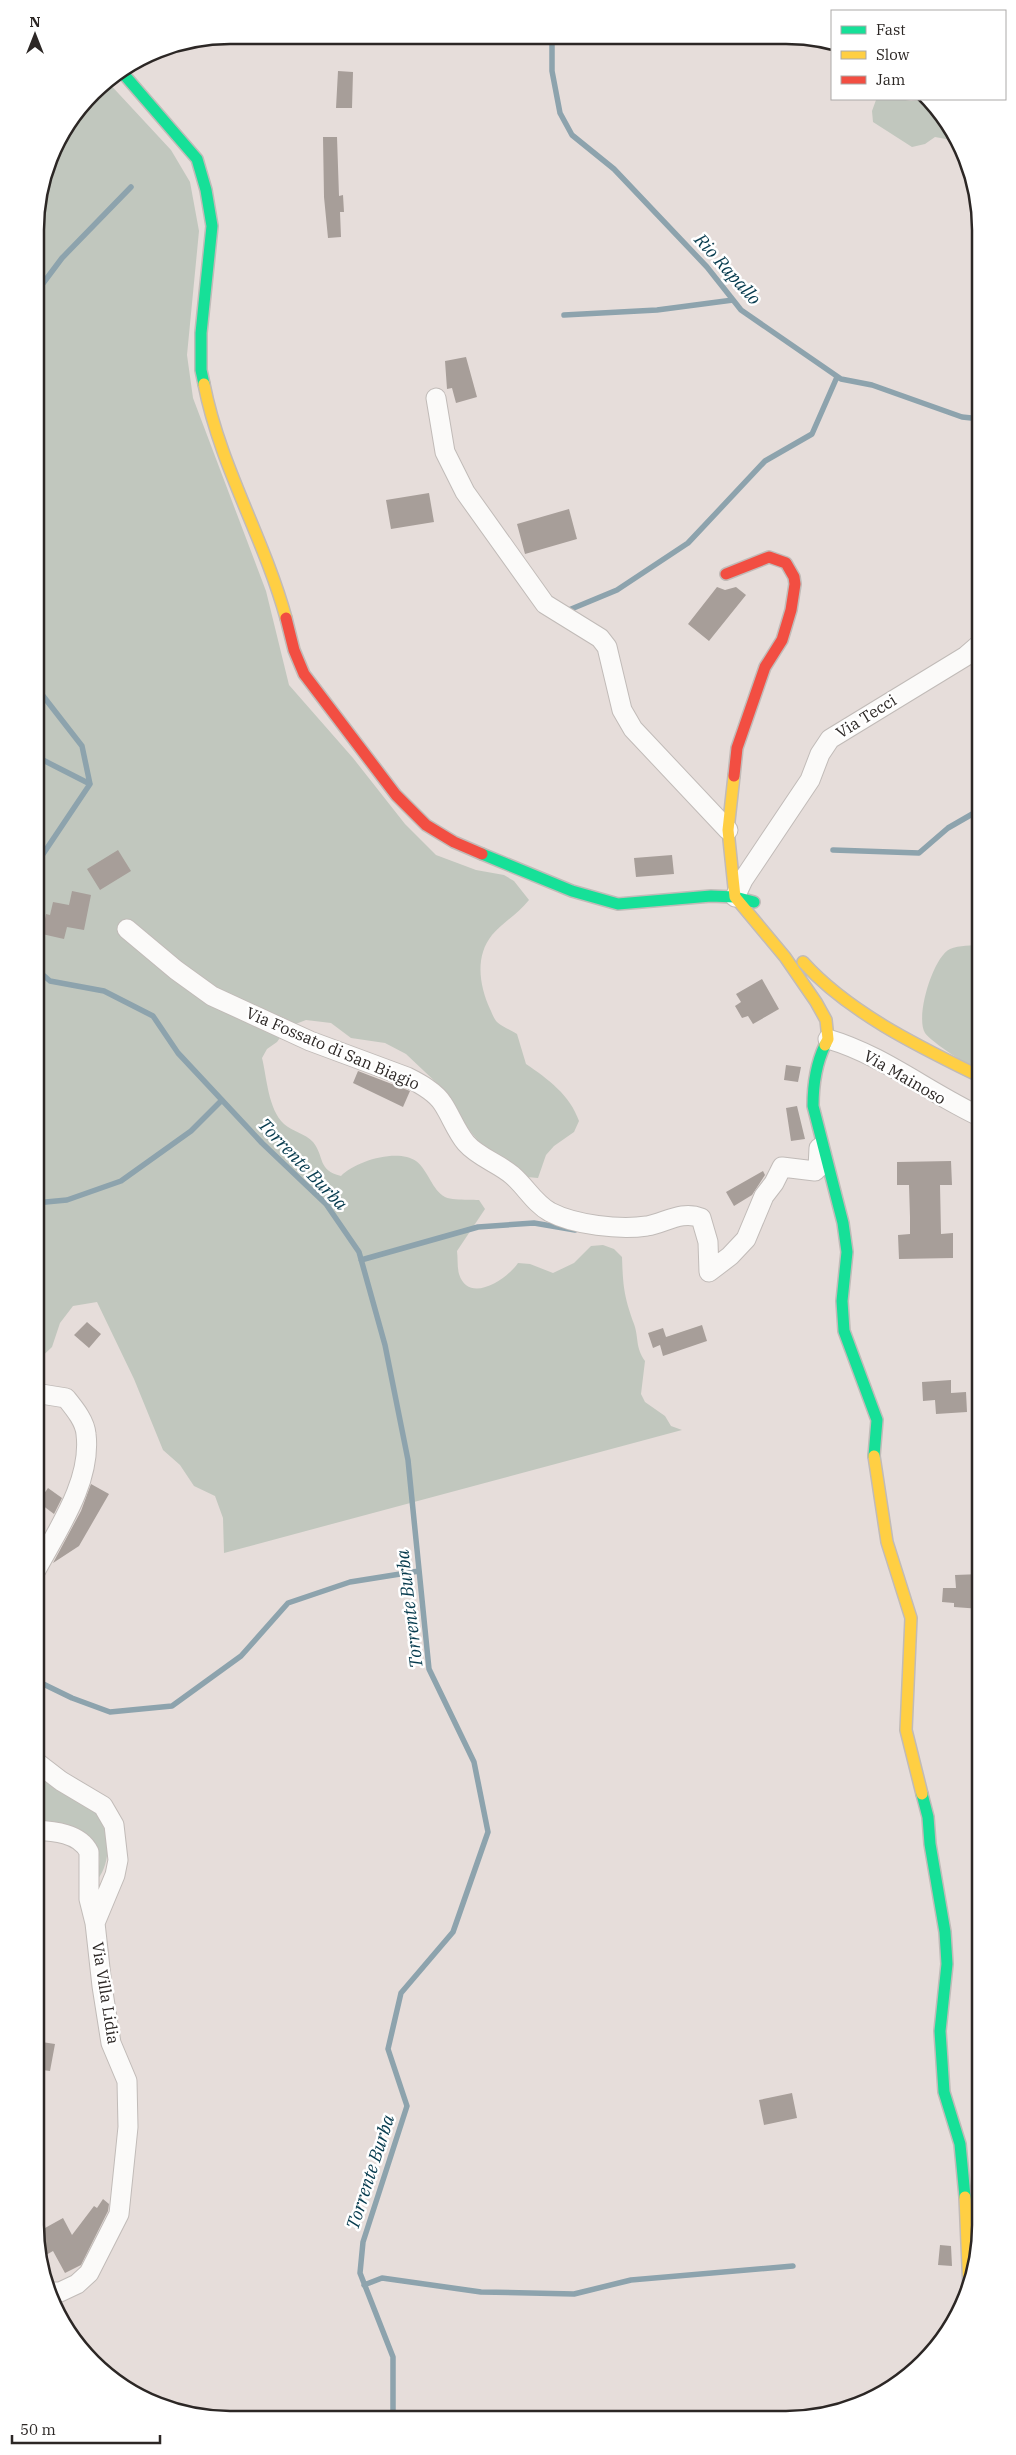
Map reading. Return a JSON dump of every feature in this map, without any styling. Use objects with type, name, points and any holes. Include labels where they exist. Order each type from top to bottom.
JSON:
[{"type":"street","points":[[125,76],[197,159],[206,190],[212,226],[201,333],[201,370],[210,416],[228,469],[249,513],[276,583],[294,650],[304,674],[410,811],[426,825],[454,842],[572,891],[618,904],[711,896],[735,897],[756,903],[821,982],[923,1048],[972,1072]]},
{"type":"street","points":[[436,398],[445,452],[464,492],[545,604],[600,638],[607,647],[622,710],[633,729],[728,830]]},
{"type":"street","points":[[726,574],[752,562],[769,558],[786,563],[794,577],[792,610],[782,640],[765,667],[737,748],[728,830],[735,897],[785,957],[826,1020],[828,1039],[820,1055],[813,1086],[812,1106],[843,1223],[847,1252],[842,1301],[844,1331],[877,1420],[873,1449],[887,1542],[911,1618],[906,1730],[928,1817],[930,1844],[945,1932],[947,1964],[940,2030],[944,2092],[960,2144],[964,2165],[968,2266]]},
{"type":"street","name":"Via Tecci","points":[[735,897],[743,880],[810,780],[820,754],[830,739],[972,651]]},
{"type":"street","name":"Via Fossato di San Biagio","points":[[127,929],[176,970],[212,996],[310,1041],[407,1077],[422,1085],[442,1101],[460,1137],[468,1146],[512,1175],[532,1198],[550,1212],[573,1220],[626,1228],[649,1226],[667,1218],[694,1215],[701,1218],[708,1242],[709,1272],[730,1256],[746,1239],[764,1196],[774,1183],[782,1167],[815,1171],[818,1168],[820,1139]]},
{"type":"street","name":"Via Mainoso","points":[[828,1039],[858,1049],[950,1103],[972,1113]]},
{"type":"street","points":[[44,1394],[66,1398],[78,1415],[86,1433],[86,1460],[81,1482],[44,1554]]},
{"type":"street","name":"Via Villa Lidia","points":[[44,1768],[61,1781],[103,1806],[114,1826],[118,1847],[116,1868],[95,1923],[111,2043],[127,2081],[128,2126],[119,2214],[89,2273],[77,2284],[56,2292]]},
{"type":"street","points":[[44,1831],[62,1834],[87,1848],[89,1852],[89,1899],[95,1923]]},
{"type":"shaded area","points":[[112,86],[171,150],[190,182],[199,231],[187,355],[193,398],[266,591],[289,685],[353,758],[405,824],[436,855],[476,870],[504,875],[514,881],[529,900],[496,930],[487,943],[483,952],[480,971],[483,990],[496,1021],[517,1034],[526,1064],[564,1095],[579,1121],[574,1132],[554,1146],[546,1155],[538,1178],[527,1177],[484,1148],[460,1119],[442,1088],[406,1054],[385,1043],[351,1038],[331,1023],[306,1020],[293,1025],[284,1032],[277,1042],[267,1049],[262,1058],[271,1102],[284,1124],[313,1142],[325,1167],[333,1173],[341,1176],[366,1161],[377,1158],[388,1156],[408,1157],[416,1161],[424,1169],[437,1190],[445,1197],[479,1200],[485,1209],[457,1251],[459,1274],[464,1283],[471,1288],[488,1286],[497,1282],[506,1276],[518,1263],[530,1264],[553,1273],[574,1263],[591,1246],[603,1245],[614,1249],[622,1257],[626,1298],[638,1347],[645,1361],[641,1394],[645,1402],[665,1416],[671,1426],[682,1430],[224,1553],[223,1518],[215,1496],[194,1486],[180,1465],[163,1450],[134,1379],[97,1302],[73,1306],[60,1323],[52,1347],[44,1355],[44,217],[50,181],[63,147],[82,116]]},
{"type":"shaded area","points":[[876,100],[920,100],[934,116],[949,141],[935,137],[925,144],[912,147],[873,122],[872,111]]},
{"type":"shaded area","points":[[972,945],[972,1068],[925,1033],[922,1014],[927,988],[938,963],[950,949]]},
{"type":"shaded area","points":[[44,1779],[84,1801],[101,1821],[107,1841],[107,1851],[106,1861],[98,1879],[99,1854],[94,1842],[81,1830],[54,1822],[44,1821]]},
{"type":"building","points":[[338,71],[353,72],[352,108],[336,108]]},
{"type":"building","points":[[323,137],[337,137],[339,196],[343,195],[344,212],[340,212],[341,237],[328,238],[324,197]]},
{"type":"building","points":[[466,357],[477,397],[456,403],[452,388],[447,389],[445,361]]},
{"type":"building","points":[[429,493],[434,522],[391,529],[386,500]]},
{"type":"building","points":[[569,509],[577,539],[525,554],[517,524]]},
{"type":"building","points":[[717,587],[725,590],[736,587],[746,595],[709,641],[688,624]]},
{"type":"building","points":[[118,850],[131,871],[100,890],[87,869]]},
{"type":"building","points":[[672,855],[674,874],[636,877],[634,858]]},
{"type":"building","points":[[72,891],[91,895],[84,930],[67,927],[64,939],[44,934],[46,914],[50,915],[53,902],[69,905]]},
{"type":"building","points":[[762,979],[779,1009],[753,1024],[748,1016],[742,1018],[735,1006],[741,1002],[736,994]]},
{"type":"building","points":[[786,1065],[801,1067],[798,1082],[784,1080]]},
{"type":"building","points":[[358,1071],[410,1091],[403,1107],[353,1083]]},
{"type":"building","points":[[797,1106],[805,1139],[791,1141],[786,1108]]},
{"type":"building","points":[[951,1161],[952,1185],[940,1185],[941,1234],[953,1233],[953,1258],[899,1259],[898,1235],[910,1234],[910,1217],[909,1185],[897,1185],[897,1162]]},
{"type":"building","points":[[763,1171],[765,1175],[752,1195],[734,1206],[726,1192]]},
{"type":"building","points":[[87,1322],[101,1334],[89,1348],[74,1335]]},
{"type":"building","points":[[702,1325],[707,1341],[663,1356],[660,1345],[653,1348],[648,1333],[663,1328],[666,1337]]},
{"type":"building","points":[[951,1380],[951,1393],[966,1392],[967,1412],[936,1414],[935,1400],[923,1401],[922,1382]]},
{"type":"building","points":[[91,1484],[109,1494],[79,1546],[53,1563],[81,1511]]},
{"type":"building","points":[[48,1488],[62,1498],[54,1514],[44,1506],[44,1494]]},
{"type":"building","points":[[972,1574],[972,1608],[954,1607],[954,1603],[942,1602],[943,1588],[956,1588],[955,1575]]},
{"type":"building","points":[[44,2042],[55,2044],[50,2071],[44,2070]]},
{"type":"building","points":[[792,2093],[797,2118],[764,2125],[759,2100]]},
{"type":"building","points":[[103,2199],[109,2204],[108,2211],[81,2265],[65,2273],[53,2251],[46,2255],[44,2229],[63,2218],[72,2235],[94,2206],[97,2208]]},
{"type":"building","points":[[940,2245],[951,2246],[952,2266],[938,2265]]},
{"type":"waterway","name":"Rio Rapallo","points":[[552,44],[552,71],[560,113],[572,135],[614,169],[707,267],[741,310],[841,379],[872,385],[962,417],[972,418]]},
{"type":"waterway","points":[[44,282],[62,258],[131,187]]},
{"type":"waterway","points":[[564,315],[657,310],[733,300]]},
{"type":"waterway","points":[[564,612],[617,590],[688,543],[765,461],[812,434],[837,377]]},
{"type":"waterway","name":"Torrente Burba","points":[[44,697],[82,746],[90,784],[44,853]]},
{"type":"waterway","points":[[44,761],[90,784]]},
{"type":"waterway","points":[[833,850],[919,853],[948,828],[972,814]]},
{"type":"waterway","name":"Torrente Burba","points":[[44,976],[50,981],[104,991],[153,1016],[178,1053],[262,1143],[326,1204],[359,1252],[385,1345],[408,1460],[429,1669],[474,1762],[488,1832],[453,1932],[401,1993],[388,2049],[407,2106],[363,2242],[360,2273],[393,2357],[393,2411]]},
{"type":"waterway","points":[[44,1202],[67,1200],[121,1181],[191,1131],[222,1100]]},
{"type":"waterway","points":[[361,1260],[478,1227],[534,1223],[575,1230]]},
{"type":"waterway","points":[[44,1684],[72,1698],[110,1712],[172,1706],[241,1656],[288,1603],[350,1582],[419,1571]]},
{"type":"waterway","points":[[364,2285],[382,2278],[481,2292],[574,2294],[631,2280],[793,2266]]},
{"type":"traffic: fast","points":[[125,76],[197,159],[206,190],[212,226],[201,333],[201,370],[204,384]]},
{"type":"traffic: fast","points":[[482,854],[572,891],[618,904],[711,896],[735,897],[754,902]]},
{"type":"traffic: fast","points":[[825,1045],[816,1075],[813,1106],[843,1223],[847,1252],[842,1301],[844,1331],[877,1420],[874,1456]]},
{"type":"traffic: fast","points":[[922,1794],[928,1817],[930,1844],[945,1932],[947,1964],[940,2031],[944,2092],[960,2144],[965,2197]]},
{"type":"traffic: slow","points":[[204,384],[220,444],[266,559],[286,618]]},
{"type":"traffic: slow","points":[[734,776],[728,830],[735,897],[785,957],[816,1002],[826,1020],[828,1039],[825,1045]]},
{"type":"traffic: slow","points":[[803,962],[821,980],[863,1013],[910,1041],[972,1073]]},
{"type":"traffic: slow","points":[[874,1456],[887,1542],[911,1618],[906,1730],[922,1794]]},
{"type":"traffic: slow","points":[[965,2197],[968,2266]]},
{"type":"traffic: jam","points":[[726,574],[769,557],[786,563],[794,577],[795,584],[791,610],[782,640],[765,667],[737,748],[734,776]]},
{"type":"traffic: jam","points":[[286,618],[294,650],[304,674],[396,795],[426,825],[454,842],[482,854]]}]
